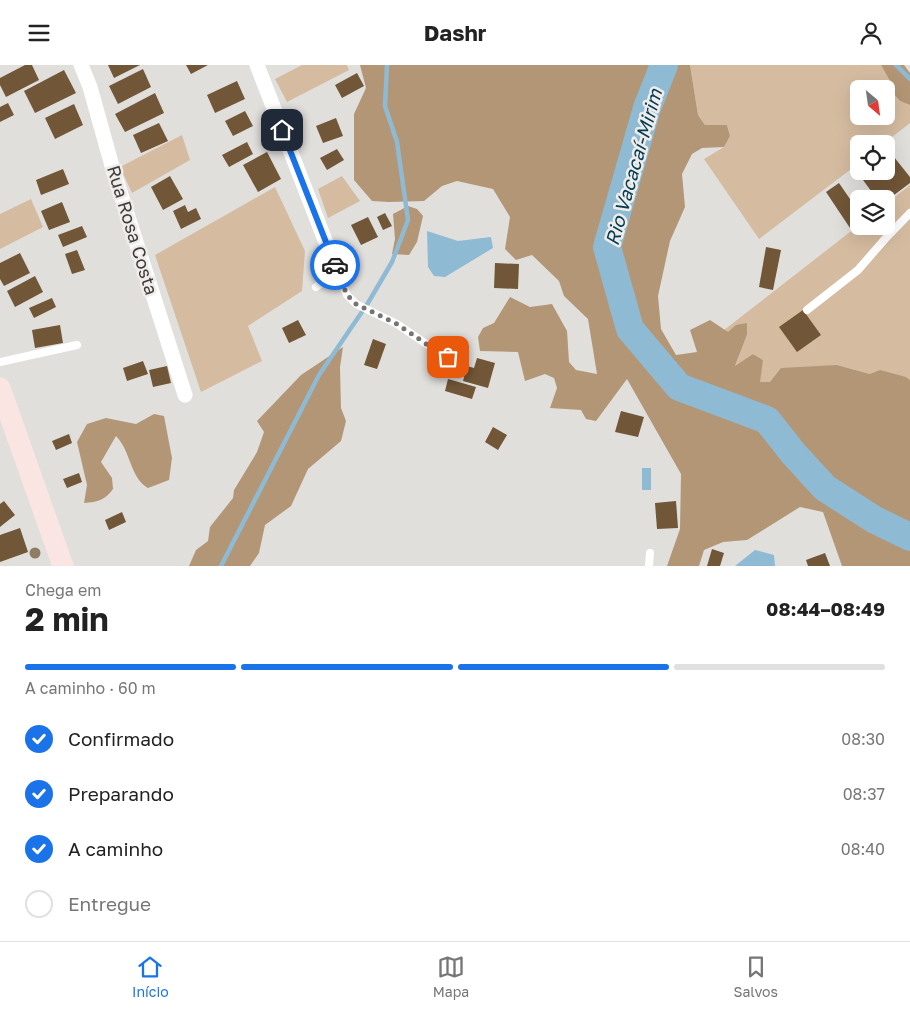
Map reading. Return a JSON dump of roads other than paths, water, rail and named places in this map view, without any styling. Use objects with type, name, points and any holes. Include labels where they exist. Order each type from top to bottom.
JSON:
[{"type":"street","name":"Rua Rosa Costa","points":[[81,65],[90,87],[114,173],[185,395]]},
{"type":"street","points":[[257,65],[337,271]]},
{"type":"street","points":[[0,387],[63,566]]},
{"type":"lane","points":[[807,310],[858,270],[910,213]]},
{"type":"lane","points":[[316,287],[337,271],[347,295],[356,304],[397,324],[441,354],[460,358]]},
{"type":"lane","points":[[0,362],[78,345]]},
{"type":"lane","points":[[649,566],[650,553]]},
{"type":"water","points":[[427,231],[458,241],[491,237],[493,248],[445,277],[434,276],[428,267]]},
{"type":"water","points":[[642,468],[651,468],[651,490],[642,490]]},
{"type":"water","points":[[755,550],[774,555],[775,566],[735,566]]},
{"type":"waterway","points":[[221,566],[319,375],[368,303],[392,262],[408,220],[397,142],[385,106],[387,65]]},
{"type":"waterway","name":"Rio Vacacaí-Mirim","points":[[664,65],[647,108],[607,247],[630,329],[679,387],[767,420],[793,453],[825,488],[875,520],[910,537]]},
{"type":"waterway","points":[[896,65],[910,79]]}]
